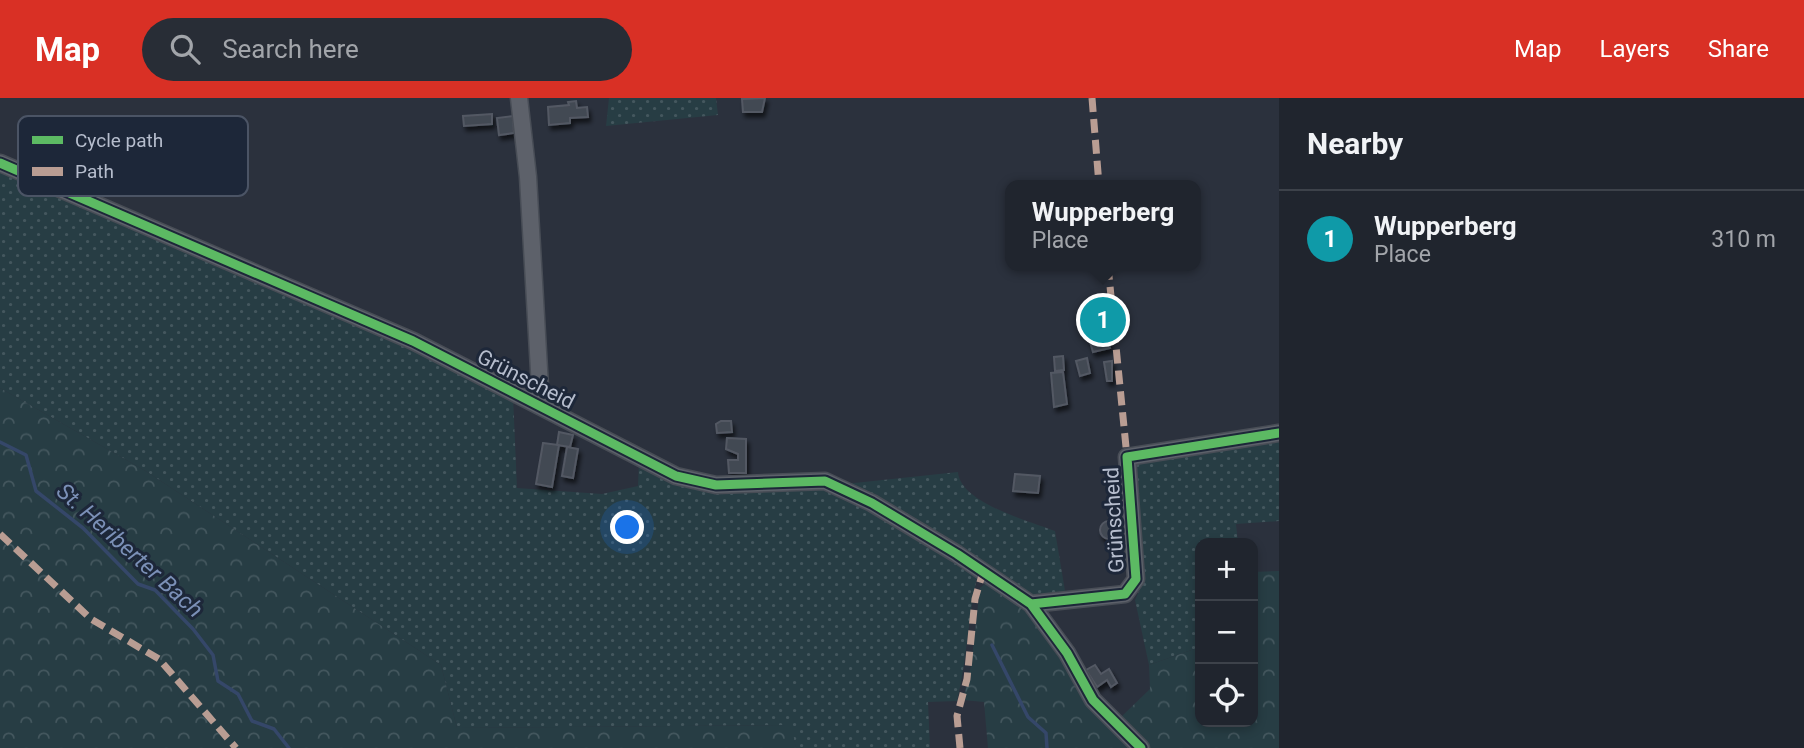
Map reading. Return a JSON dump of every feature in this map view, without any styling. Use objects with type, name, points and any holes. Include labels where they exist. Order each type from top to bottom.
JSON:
[{"type":"street","name":"Grünscheid","points":[[519,98],[530,203],[541,405]]},
{"type":"street","name":"Grünscheid","points":[[0,163],[18,171]]},
{"type":"street","name":"Grünscheid","points":[[77,196],[413,341],[676,476],[716,485],[825,481],[893,516],[1031,604],[1067,653],[1093,700],[1141,748]]},
{"type":"street","name":"Grünscheid","points":[[1031,604],[1125,594],[1136,579],[1127,457],[1279,433]]},
{"type":"green space","points":[[609,98],[716,98],[718,115],[606,126]]},
{"type":"green space","points":[[0,168],[18,176],[18,196],[64,196],[411,348],[513,396],[517,488],[602,494],[638,486],[639,462],[715,491],[824,490],[862,504],[975,571],[977,577],[957,701],[928,702],[930,748],[796,748],[790,725],[457,728],[441,665],[144,470],[0,388]]},
{"type":"green space","points":[[0,388],[144,470],[441,665],[457,728],[791,725],[796,748],[0,748]]},
{"type":"green space","points":[[1279,436],[1279,521],[1236,524],[1237,538],[1195,538],[1195,649],[1149,665],[1135,600],[1145,578],[1139,574],[1135,459]]},
{"type":"green space","points":[[958,472],[970,493],[983,502],[1055,531],[1066,597],[1036,599],[870,493],[845,484]]},
{"type":"green space","points":[[1279,571],[1279,748],[988,748],[984,702],[963,700],[971,666],[980,588],[988,581],[1027,609],[1087,698],[1121,717],[1150,689],[1149,665],[1195,649],[1195,727],[1258,727],[1258,572]]},
{"type":"building","points":[[765,98],[762,112],[743,112],[742,99]]},
{"type":"building","points":[[576,101],[577,108],[587,107],[588,117],[570,118],[570,123],[549,125],[548,107],[569,105],[568,102]]},
{"type":"building","points":[[492,114],[492,124],[464,126],[463,116]]},
{"type":"building","points":[[513,116],[514,133],[499,135],[497,118]]},
{"type":"building","points":[[1106,331],[1110,348],[1093,352],[1088,335]]},
{"type":"building","points":[[1063,356],[1064,370],[1055,371],[1054,357]]},
{"type":"building","points":[[1087,358],[1090,373],[1080,376],[1076,361]]},
{"type":"building","points":[[1112,361],[1112,381],[1107,381],[1104,362]]},
{"type":"building","points":[[1063,372],[1067,404],[1054,407],[1051,373]]},
{"type":"building","points":[[731,421],[732,432],[717,433],[716,424]]},
{"type":"building","points":[[559,432],[573,435],[570,447],[557,445]]},
{"type":"building","points":[[727,438],[746,439],[746,473],[729,473],[728,460],[738,460],[738,454],[726,449]]},
{"type":"building","points":[[543,443],[559,445],[552,487],[536,484]]},
{"type":"building","points":[[567,447],[578,449],[573,478],[562,476]]},
{"type":"building","points":[[1015,474],[1040,476],[1038,493],[1013,491]]},
{"type":"building","points":[[1105,521],[1113,521],[1118,530],[1116,537],[1105,539],[1100,534],[1100,526]]},
{"type":"building","points":[[1095,665],[1101,674],[1109,669],[1117,683],[1111,687],[1107,680],[1097,687],[1086,670]]},
{"type":"waterway","name":"St. Heriberter Bach","points":[[0,442],[26,455],[36,491],[83,528],[138,584],[155,590],[193,629],[213,655],[218,681],[238,694],[252,721],[274,729],[289,748]]},
{"type":"waterway","points":[[992,645],[1028,717],[1046,733],[1047,748]]},
{"type":"marked path","points":[[1092,98],[1099,180]]},
{"type":"marked path","points":[[1108,271],[1127,457]]},
{"type":"marked path","points":[[0,534],[91,619],[159,659],[236,748]]},
{"type":"marked path","points":[[960,748],[957,716],[967,679],[975,599],[983,572]]},
{"type":"cycle path","points":[[0,163],[18,171]]},
{"type":"cycle path","points":[[77,196],[413,341],[676,476],[716,485],[825,481],[872,503],[957,554],[1031,604],[1067,653],[1093,700],[1141,748]]},
{"type":"cycle path","points":[[1031,604],[1125,594],[1136,579],[1127,457],[1279,433]]},
{"type":"place","name":"Wupperberg","points":[[1103,320]]}]
